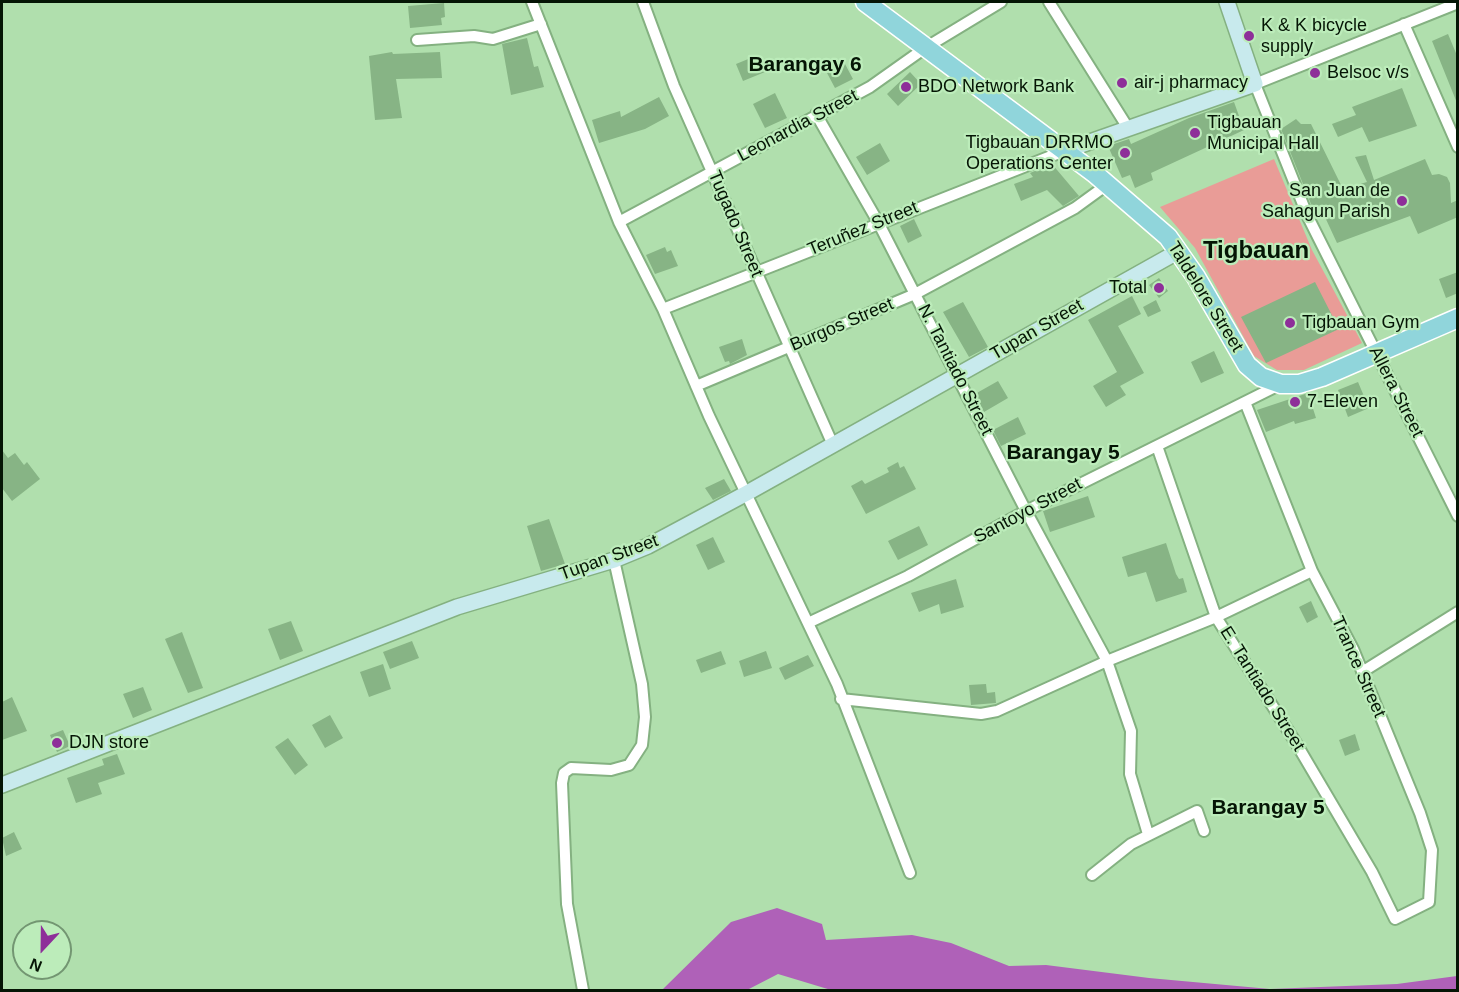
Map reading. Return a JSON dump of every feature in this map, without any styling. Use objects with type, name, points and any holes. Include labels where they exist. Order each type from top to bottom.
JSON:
[{"type":"main road","name":"Taldelore Street","points":[[865,2],[1108,184],[1168,237],[1179,251],[1247,365],[1261,378],[1281,384]]},
{"type":"main road","name":"Allera Street","points":[[1227,2],[1255,84]]},
{"type":"main road","points":[[1064,151],[1255,84]]},
{"type":"main road","name":"Tupan Street","points":[[2,785],[457,607],[614,560],[676,532],[1179,251]]},
{"type":"main road","points":[[1281,384],[1299,384],[1322,378],[1458,318]]},
{"type":"street","points":[[532,2],[619,222],[663,309],[696,386],[808,622],[910,873]]},
{"type":"street","name":"Tugado Street","points":[[643,2],[674,86],[833,445]]},
{"type":"street","name":"Leonardia Street","points":[[619,222],[870,87],[925,48],[1001,2]]},
{"type":"street","points":[[1049,2],[1128,128]]},
{"type":"street","points":[[1255,84],[1446,5]]},
{"type":"street","points":[[417,40],[474,36],[493,39],[541,24]]},
{"type":"street","points":[[1404,24],[1458,147]]},
{"type":"street","name":"Allera Street","points":[[1255,84],[1308,217],[1458,516]]},
{"type":"street","name":"N. Tantiado Street","points":[[816,114],[878,222],[1026,511],[1107,660],[1131,730],[1130,774],[1148,834]]},
{"type":"street","name":"Teruñez Street","points":[[663,309],[878,222],[1064,151]]},
{"type":"street","name":"Burgos Street","points":[[696,386],[915,294],[1075,208],[1108,184]]},
{"type":"street","name":"Santoyo Street","points":[[808,622],[908,576],[1026,511],[1281,384]]},
{"type":"street","name":"Trance Street","points":[[1245,402],[1312,571],[1362,672],[1432,850],[1429,902],[1395,919]]},
{"type":"street","name":"E. Tantiado Street","points":[[1157,446],[1216,617],[1296,743],[1372,872],[1395,919]]},
{"type":"street","points":[[583,990],[567,904],[562,783],[564,773],[571,768],[611,770],[629,765],[642,745],[645,717],[642,684],[614,560]]},
{"type":"street","points":[[841,699],[981,714],[997,711],[1107,660],[1216,617],[1312,571]]},
{"type":"street","points":[[1362,672],[1458,612]]},
{"type":"street","points":[[1092,874],[1148,834],[1197,811],[1204,831]]},
{"type":"shaded area","points":[[1274,159],[1312,250],[1362,343],[1304,370],[1277,370],[1254,356],[1195,248],[1160,207]]},
{"type":"shaded area","points":[[777,908],[822,924],[826,940],[912,935],[951,943],[1009,966],[1046,965],[1149,978],[1270,989],[1397,984],[1457,976],[1457,990],[831,990],[778,974],[747,990],[662,990],[731,922]]},
{"type":"building","points":[[444,3],[445,17],[441,18],[442,25],[410,28],[408,6]]},
{"type":"building","points":[[1448,34],[1458,58],[1457,103],[1432,41]]},
{"type":"building","points":[[527,38],[534,67],[538,66],[544,87],[511,95],[502,44]]},
{"type":"building","points":[[392,52],[393,54],[440,52],[442,78],[396,79],[402,118],[375,120],[369,56]]},
{"type":"building","points":[[758,55],[765,72],[743,81],[736,64]]},
{"type":"building","points":[[845,64],[853,79],[835,88],[827,73]]},
{"type":"building","points":[[910,72],[921,84],[898,106],[887,94]]},
{"type":"building","points":[[1402,88],[1417,126],[1369,142],[1362,127],[1338,137],[1332,124],[1356,115],[1352,107]]},
{"type":"building","points":[[775,93],[787,118],[765,128],[753,104]]},
{"type":"building","points":[[659,97],[669,116],[645,129],[599,143],[592,120],[620,111],[621,117]]},
{"type":"building","name":"Tigbauan Municipal Hall","points":[[1234,102],[1244,130],[1151,173],[1153,180],[1135,188],[1130,175],[1122,178],[1108,146],[1129,139],[1131,144],[1189,118]]},
{"type":"building","points":[[1296,119],[1301,124],[1311,124],[1343,189],[1367,182],[1355,157],[1366,155],[1374,180],[1425,159],[1432,175],[1439,174],[1447,177],[1450,183],[1451,203],[1458,200],[1458,217],[1418,234],[1410,216],[1337,243],[1324,215],[1317,218],[1315,214],[1281,129]]},
{"type":"building","points":[[880,143],[890,161],[867,175],[856,157]]},
{"type":"building","points":[[1052,164],[1079,196],[1063,206],[1047,190],[1021,201],[1014,184],[1033,177],[1030,173]]},
{"type":"building","points":[[914,219],[922,236],[908,243],[900,226]]},
{"type":"building","points":[[665,247],[667,252],[671,250],[678,266],[655,274],[646,255]]},
{"type":"building","points":[[1458,272],[1458,293],[1446,298],[1439,279]]},
{"type":"building","name":"Total","points":[[1159,278],[1168,291],[1159,298],[1149,285]]},
{"type":"building","name":"Tigbauan Gym","points":[[1315,282],[1339,329],[1266,363],[1241,317]]},
{"type":"building","points":[[1132,296],[1141,314],[1118,326],[1144,373],[1120,386],[1126,395],[1106,407],[1093,386],[1117,372],[1088,320]]},
{"type":"building","points":[[1156,300],[1161,311],[1148,317],[1143,307]]},
{"type":"building","points":[[963,302],[988,347],[969,357],[943,312]]},
{"type":"building","points":[[742,339],[747,355],[730,364],[729,361],[725,362],[719,347]]},
{"type":"building","points":[[1214,351],[1224,373],[1201,383],[1191,362]]},
{"type":"building","points":[[998,381],[1008,398],[984,412],[975,394]]},
{"type":"building","points":[[1358,382],[1369,408],[1348,417],[1338,390]]},
{"type":"building","points":[[1308,393],[1316,418],[1295,424],[1294,421],[1266,432],[1257,410]]},
{"type":"building","points":[[1018,417],[1026,434],[1001,446],[993,430]]},
{"type":"building","points":[[2,450],[8,458],[15,453],[24,465],[27,462],[40,479],[12,501],[2,488]]},
{"type":"building","points":[[898,462],[900,468],[904,466],[916,489],[866,514],[851,486],[862,480],[865,484],[889,472],[887,468]]},
{"type":"building","points":[[724,479],[731,491],[713,500],[705,488]]},
{"type":"building","points":[[1088,496],[1095,517],[1050,532],[1043,511]]},
{"type":"building","points":[[549,519],[565,564],[541,571],[527,526]]},
{"type":"building","points":[[919,526],[928,545],[898,560],[888,541]]},
{"type":"building","points":[[713,537],[725,562],[708,570],[696,545]]},
{"type":"building","points":[[1166,543],[1176,574],[1179,579],[1183,578],[1187,592],[1156,602],[1146,572],[1128,577],[1122,557]]},
{"type":"building","points":[[956,579],[964,607],[941,614],[939,604],[919,612],[911,593]]},
{"type":"building","points":[[1311,601],[1318,617],[1307,623],[1299,607]]},
{"type":"building","points":[[291,621],[303,651],[280,660],[268,629]]},
{"type":"building","points":[[182,632],[203,688],[188,693],[165,639]]},
{"type":"building","points":[[412,641],[419,658],[390,669],[383,652]]},
{"type":"building","points":[[721,651],[726,664],[701,673],[696,660]]},
{"type":"building","points":[[766,651],[772,668],[744,677],[739,661]]},
{"type":"building","points":[[808,655],[814,666],[785,680],[779,668]]},
{"type":"building","points":[[383,664],[391,689],[369,697],[360,672]]},
{"type":"building","points":[[986,684],[987,693],[995,692],[996,703],[971,705],[969,685]]},
{"type":"building","points":[[143,687],[152,710],[133,718],[123,694]]},
{"type":"building","points":[[12,697],[27,731],[2,740],[2,702]]},
{"type":"building","points":[[330,715],[343,738],[325,748],[312,725]]},
{"type":"building","points":[[63,730],[70,746],[57,752],[50,735]]},
{"type":"building","points":[[1355,734],[1360,750],[1345,756],[1339,740]]},
{"type":"building","points":[[288,738],[308,765],[295,775],[275,747]]},
{"type":"building","points":[[117,754],[125,774],[98,783],[102,794],[76,803],[67,778],[104,765],[102,759]]},
{"type":"building","points":[[14,832],[22,849],[6,856],[2,838]]},
{"type":"place","name":"K & K bicycle supply","points":[[1249,36]]},
{"type":"place","name":"Belsoc v/s","points":[[1315,73]]},
{"type":"place","name":"air-j pharmacy","points":[[1122,83]]},
{"type":"place","name":"BDO Network Bank","points":[[906,87]]},
{"type":"place","name":"Tigbauan Municipal Hall","points":[[1195,133]]},
{"type":"place","name":"Tigbauan DRRMO Operations Center","points":[[1125,153]]},
{"type":"place","name":"San Juan de Sahagun Parish","points":[[1402,201]]},
{"type":"place","name":"Total","points":[[1159,288]]},
{"type":"place","name":"Tigbauan Gym","points":[[1290,323]]},
{"type":"place","name":"7-Eleven","points":[[1295,402]]},
{"type":"place","name":"DJN store","points":[[57,743]]},
{"type":"district","name":"Barangay 6","points":[[805,65]]},
{"type":"district","name":"Tigbauan","points":[[1256,251]]},
{"type":"district","name":"Barangay 5","points":[[1063,453]]},
{"type":"district","name":"Barangay 5","points":[[1268,808]]}]
